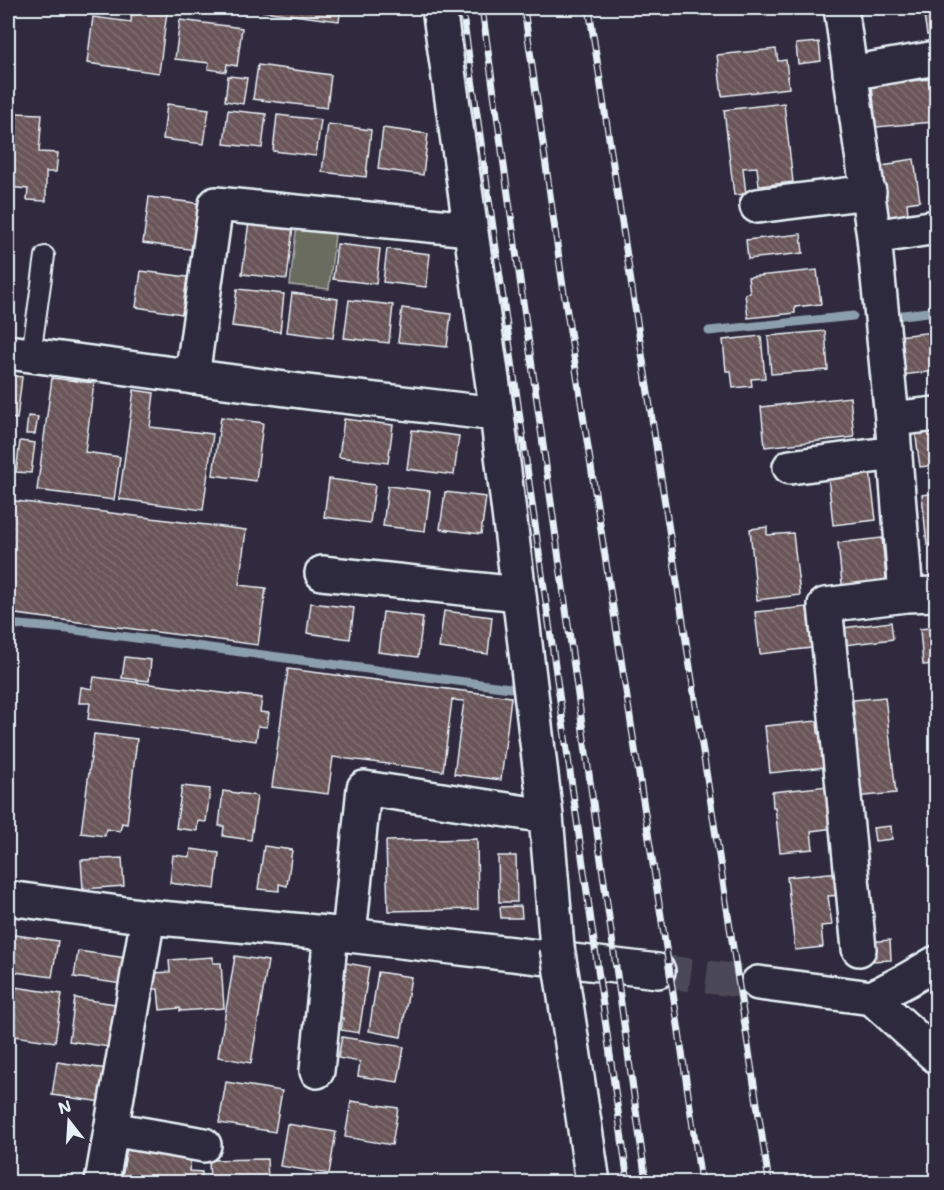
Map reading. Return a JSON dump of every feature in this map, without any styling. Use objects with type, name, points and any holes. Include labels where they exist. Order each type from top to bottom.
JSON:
[{"type":"street","points":[[439,8],[497,414],[546,816],[557,947],[593,1182]]},
{"type":"street","points":[[841,8],[874,237],[895,453],[921,595],[825,605],[859,949]]},
{"type":"street","points":[[850,73],[936,58]]},
{"type":"street","points":[[757,206],[868,192]]},
{"type":"street","points":[[192,377],[216,204],[470,229]]},
{"type":"street","points":[[874,237],[936,227]]},
{"type":"street","points":[[19,354],[497,414]]},
{"type":"street","points":[[892,419],[936,414]]},
{"type":"street","points":[[790,467],[895,453]]},
{"type":"street","points":[[322,573],[519,594]]},
{"type":"street","points":[[317,1071],[364,788],[546,816]]},
{"type":"street","points":[[8,898],[148,917],[340,935],[658,971]]},
{"type":"street","points":[[102,1182],[148,917]]},
{"type":"street","points":[[872,998],[936,963]]},
{"type":"street","points":[[758,983],[872,998],[936,1056]]},
{"type":"street","points":[[111,1129],[204,1145]]},
{"type":"lane","points":[[19,354],[45,256]]},
{"type":"green space","points":[[297,222],[336,226],[329,289],[290,285]]},
{"type":"building","points":[[92,8],[118,8],[117,13],[92,10]]},
{"type":"building","points":[[132,8],[167,12],[159,73],[87,63],[93,17],[131,22]]},
{"type":"building","points":[[262,8],[341,8],[339,21],[262,11]]},
{"type":"building","points":[[923,8],[936,8],[936,33],[927,35]]},
{"type":"building","points":[[180,20],[242,28],[237,66],[227,64],[226,72],[208,69],[209,63],[175,59]]},
{"type":"building","points":[[819,42],[821,61],[798,64],[796,44]]},
{"type":"building","points":[[776,49],[778,61],[786,60],[789,88],[722,96],[717,55]]},
{"type":"building","points":[[258,65],[331,75],[327,108],[253,99]]},
{"type":"building","points":[[228,76],[247,78],[243,104],[225,101]]},
{"type":"building","points":[[929,79],[933,122],[876,127],[872,85]]},
{"type":"building","points":[[784,103],[793,182],[759,186],[757,167],[743,168],[746,194],[734,195],[724,110]]},
{"type":"building","points":[[167,104],[209,109],[204,144],[163,139]]},
{"type":"building","points":[[228,110],[266,114],[262,148],[224,144]]},
{"type":"building","points":[[15,113],[42,114],[39,152],[58,153],[56,172],[46,172],[46,201],[27,200],[28,189],[8,187],[8,131],[14,131]]},
{"type":"building","points":[[277,115],[321,120],[316,156],[273,151]]},
{"type":"building","points":[[328,124],[371,130],[366,177],[322,172]]},
{"type":"building","points":[[383,128],[428,134],[423,175],[378,169]]},
{"type":"building","points":[[914,159],[920,201],[907,203],[908,215],[889,218],[887,207],[881,208],[875,167]]},
{"type":"building","points":[[149,197],[203,204],[197,250],[143,243]]},
{"type":"building","points":[[249,221],[293,226],[287,279],[242,274]]},
{"type":"building","points":[[801,234],[803,253],[748,259],[746,240]]},
{"type":"building","points":[[337,244],[380,249],[376,284],[333,279]]},
{"type":"building","points":[[387,249],[430,254],[426,287],[383,282]]},
{"type":"building","points":[[817,270],[821,304],[795,307],[795,313],[748,318],[745,294],[750,293],[748,277]]},
{"type":"building","points":[[141,271],[187,277],[182,314],[136,307]]},
{"type":"building","points":[[237,289],[284,294],[280,332],[232,326]]},
{"type":"building","points":[[292,293],[338,299],[333,338],[287,332]]},
{"type":"building","points":[[349,300],[393,305],[389,343],[344,338]]},
{"type":"building","points":[[402,308],[451,314],[447,347],[398,342]]},
{"type":"building","points":[[825,331],[828,370],[771,374],[768,336]]},
{"type":"building","points":[[934,332],[936,371],[902,375],[898,336]]},
{"type":"building","points":[[761,336],[765,378],[751,379],[752,386],[733,388],[731,371],[726,371],[723,340]]},
{"type":"building","points":[[8,375],[22,377],[17,419],[8,418]]},
{"type":"building","points":[[52,378],[94,383],[85,452],[120,457],[114,500],[37,490]]},
{"type":"building","points":[[134,390],[154,393],[150,427],[213,434],[203,510],[119,499]]},
{"type":"building","points":[[850,397],[854,437],[765,447],[761,407]]},
{"type":"building","points":[[28,416],[38,417],[35,434],[26,434]]},
{"type":"building","points":[[221,417],[263,423],[256,481],[213,475]]},
{"type":"building","points":[[344,419],[393,425],[388,463],[339,457]]},
{"type":"building","points":[[936,428],[936,465],[920,467],[915,430]]},
{"type":"building","points":[[412,430],[459,436],[454,475],[407,469]]},
{"type":"building","points":[[20,441],[35,443],[31,473],[16,472]]},
{"type":"building","points":[[870,472],[876,520],[833,525],[828,476]]},
{"type":"building","points":[[329,479],[375,485],[370,523],[324,517]]},
{"type":"building","points":[[388,486],[430,491],[425,531],[383,526]]},
{"type":"building","points":[[445,492],[486,497],[481,534],[440,529]]},
{"type":"building","points":[[936,493],[936,544],[927,545],[922,495]]},
{"type":"building","points":[[8,500],[246,530],[239,585],[266,588],[258,645],[8,613]]},
{"type":"building","points":[[767,527],[767,535],[793,533],[800,595],[757,600],[750,529]]},
{"type":"building","points":[[882,538],[887,588],[843,594],[838,543]]},
{"type":"building","points":[[311,603],[354,608],[350,639],[307,633]]},
{"type":"building","points":[[807,607],[811,648],[760,654],[755,612]]},
{"type":"building","points":[[444,611],[492,617],[488,654],[439,648]]},
{"type":"building","points":[[383,612],[423,617],[418,657],[378,652]]},
{"type":"building","points":[[891,622],[893,639],[845,645],[843,628]]},
{"type":"building","points":[[936,627],[936,664],[923,665],[920,629]]},
{"type":"building","points":[[125,657],[151,660],[149,681],[122,678]]},
{"type":"building","points":[[288,669],[511,697],[501,780],[454,774],[464,701],[452,700],[443,771],[333,757],[328,794],[272,787]]},
{"type":"building","points":[[94,677],[262,698],[260,712],[269,713],[267,727],[258,726],[256,741],[88,719],[90,703],[79,703],[81,687],[92,689]]},
{"type":"building","points":[[885,697],[896,793],[854,797],[844,701]]},
{"type":"building","points":[[817,721],[818,733],[821,733],[825,767],[770,773],[765,726]]},
{"type":"building","points":[[94,734],[137,739],[127,824],[122,823],[120,831],[106,829],[105,836],[81,833]]},
{"type":"building","points":[[182,786],[210,789],[206,822],[198,821],[197,831],[176,828]]},
{"type":"building","points":[[829,786],[834,828],[811,831],[813,849],[780,852],[772,792]]},
{"type":"building","points":[[223,791],[257,796],[251,840],[223,836],[224,826],[219,826]]},
{"type":"building","points":[[891,826],[892,839],[875,841],[873,828]]},
{"type":"building","points":[[477,839],[478,909],[388,911],[386,841]]},
{"type":"building","points":[[264,846],[292,850],[287,886],[279,884],[279,891],[258,889]]},
{"type":"building","points":[[191,849],[219,853],[215,889],[170,883],[173,855],[190,857]]},
{"type":"building","points":[[498,856],[516,856],[517,902],[499,902]]},
{"type":"building","points":[[122,858],[124,886],[83,889],[81,860]]},
{"type":"building","points":[[840,872],[843,895],[828,896],[832,925],[821,926],[823,947],[795,950],[787,877]]},
{"type":"building","points":[[521,906],[522,918],[501,918],[500,907]]},
{"type":"building","points":[[8,934],[58,941],[52,977],[8,971]]},
{"type":"building","points":[[890,940],[891,960],[870,961],[869,942]]},
{"type":"building","points":[[78,951],[126,958],[122,984],[74,977]]},
{"type":"building","points":[[235,956],[268,961],[251,1063],[218,1057]]},
{"type":"building","points":[[213,957],[213,963],[221,963],[224,1008],[160,1010],[158,989],[154,989],[153,973],[170,972],[169,960]]},
{"type":"building","points":[[341,962],[369,967],[359,1033],[341,1030],[343,1018],[332,1016]]},
{"type":"building","points":[[378,972],[411,977],[401,1037],[369,1031]]},
{"type":"building","points":[[8,986],[62,994],[55,1042],[8,1035]]},
{"type":"building","points":[[75,998],[115,1004],[109,1047],[69,1041]]},
{"type":"building","points":[[342,1037],[404,1047],[398,1082],[358,1076],[360,1062],[338,1058]]},
{"type":"building","points":[[57,1062],[114,1070],[109,1103],[52,1095]]},
{"type":"building","points":[[226,1082],[282,1091],[275,1132],[219,1123]]},
{"type":"building","points":[[351,1101],[398,1108],[392,1145],[345,1137]]},
{"type":"building","points":[[287,1124],[336,1132],[329,1174],[280,1166]]},
{"type":"building","points":[[127,1147],[192,1150],[189,1171],[202,1172],[201,1182],[147,1182],[122,1178]]},
{"type":"building","points":[[267,1159],[268,1182],[210,1182],[209,1160]]},
{"type":"waterway","points":[[895,316],[936,311]]},
{"type":"waterway","points":[[709,331],[853,316]]},
{"type":"waterway","points":[[8,624],[68,629],[510,688]]},
{"type":"tunnel","points":[[658,971],[758,983]]},
{"type":"railway","points":[[462,8],[628,1182]]},
{"type":"railway","points":[[482,8],[646,1182]]},
{"type":"railway","points":[[524,8],[562,280],[701,1182]]},
{"type":"railway","points":[[589,8],[769,1182]]}]
